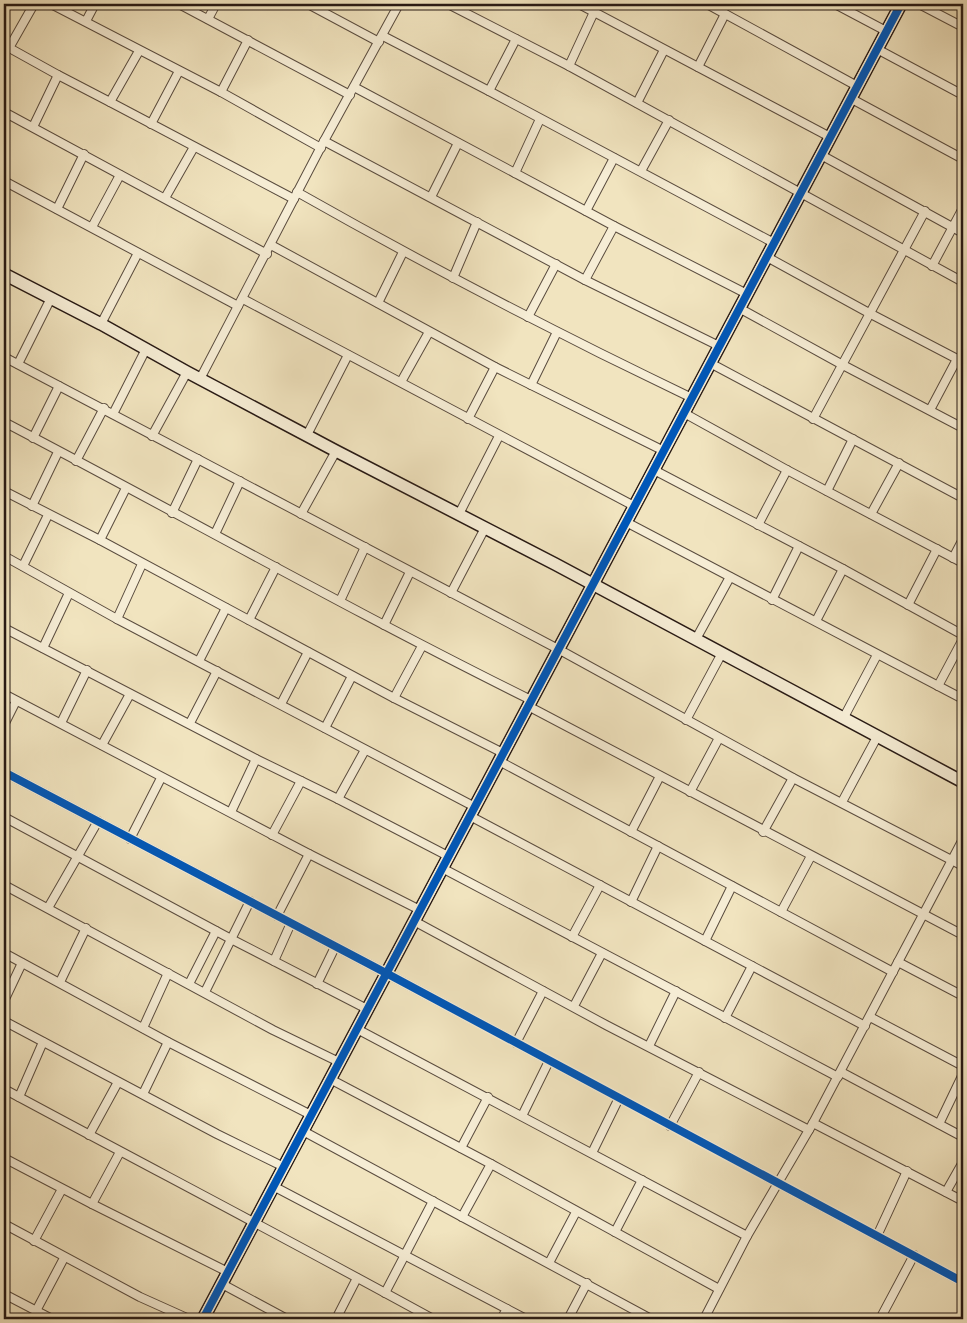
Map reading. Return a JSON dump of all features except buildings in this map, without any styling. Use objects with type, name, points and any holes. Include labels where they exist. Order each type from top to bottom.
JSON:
[{"type":"street","points":[[34,4],[7,46],[58,76],[194,147],[296,196],[557,332],[692,398]]},
{"type":"street","points":[[51,4],[139,51],[431,197],[585,280],[719,346]]},
{"type":"street","points":[[86,22],[95,4]]},
{"type":"street","points":[[179,4],[458,143],[747,294]]},
{"type":"street","points":[[208,19],[216,4]]},
{"type":"street","points":[[308,4],[489,90],[774,243]]},
{"type":"street","points":[[200,379],[323,144],[399,4]]},
{"type":"street","points":[[448,4],[569,66],[963,282]]},
{"type":"street","points":[[579,4],[830,137]]},
{"type":"street","points":[[707,4],[857,86]]},
{"type":"street","points":[[835,4],[886,31]]},
{"type":"street","points":[[202,1319],[901,4]]},
{"type":"street","points":[[919,4],[963,28]]},
{"type":"street","points":[[569,66],[594,12]]},
{"type":"street","points":[[698,67],[725,14]]},
{"type":"street","points":[[489,90],[516,39]]},
{"type":"street","points":[[221,92],[248,40]]},
{"type":"street","points":[[877,49],[963,95]]},
{"type":"street","points":[[637,103],[664,50]]},
{"type":"street","points":[[110,102],[139,51]]},
{"type":"street","points":[[151,124],[179,71]]},
{"type":"street","points":[[33,127],[58,76]]},
{"type":"street","points":[[850,98],[963,159]]},
{"type":"street","points":[[4,112],[267,254]]},
{"type":"street","points":[[515,173],[540,119]]},
{"type":"street","points":[[641,171],[669,120]]},
{"type":"street","points":[[431,197],[458,143]]},
{"type":"street","points":[[165,198],[194,147]]},
{"type":"street","points":[[57,208],[84,154]]},
{"type":"street","points":[[821,154],[963,233]]},
{"type":"street","points":[[586,211],[614,158]]},
{"type":"street","points":[[92,227],[120,175]]},
{"type":"street","points":[[4,181],[138,252],[401,382],[499,436],[634,506]]},
{"type":"street","points":[[932,266],[963,208]]},
{"type":"street","points":[[813,419],[925,211]]},
{"type":"street","points":[[453,278],[477,222]]},
{"type":"street","points":[[585,280],[614,226]]},
{"type":"street","points":[[271,245],[495,367],[664,451]]},
{"type":"street","points":[[101,324],[138,252]]},
{"type":"street","points":[[378,303],[403,252]]},
{"type":"street","points":[[767,257],[960,360],[930,410]]},
{"type":"street","points":[[528,317],[556,264]]},
{"type":"street","points":[[4,274],[101,324],[336,451],[593,584],[963,782]]},
{"type":"street","points":[[18,364],[51,298]]},
{"type":"street","points":[[739,308],[963,428]]},
{"type":"street","points":[[401,382],[429,332]]},
{"type":"street","points":[[531,384],[557,332]]},
{"type":"street","points":[[113,414],[146,349]]},
{"type":"street","points":[[307,435],[348,355]]},
{"type":"street","points":[[4,357],[104,408],[152,436],[558,649],[719,738],[963,866]]},
{"type":"street","points":[[710,363],[963,497]]},
{"type":"street","points":[[468,419],[495,367]]},
{"type":"street","points":[[152,436],[187,372]]},
{"type":"street","points":[[33,438],[59,386]]},
{"type":"street","points":[[76,462],[104,408]]},
{"type":"street","points":[[684,413],[963,563]]},
{"type":"street","points":[[4,422],[530,703],[763,832],[963,935]]},
{"type":"street","points":[[459,514],[499,436]]},
{"type":"street","points":[[827,491],[853,439]]},
{"type":"street","points":[[301,514],[336,451]]},
{"type":"street","points":[[32,506],[58,452]]},
{"type":"street","points":[[172,512],[198,459]]},
{"type":"street","points":[[871,514],[898,463]]},
{"type":"street","points":[[654,470],[800,546],[963,635]]},
{"type":"street","points":[[758,525],[787,470]]},
{"type":"street","points":[[215,534],[240,481]]},
{"type":"street","points":[[100,540],[126,488]]},
{"type":"street","points":[[4,493],[100,540],[394,698],[631,832],[894,972]]},
{"type":"street","points":[[23,566],[48,515]]},
{"type":"street","points":[[626,522],[963,699]]},
{"type":"street","points":[[451,593],[485,528]]},
{"type":"street","points":[[953,558],[963,540]]},
{"type":"street","points":[[772,600],[800,546]]},
{"type":"street","points":[[340,601],[365,547]]},
{"type":"street","points":[[908,605],[937,549]]},
{"type":"street","points":[[4,556],[117,619],[365,750],[631,902],[865,1026]]},
{"type":"street","points":[[117,619],[142,564]]},
{"type":"street","points":[[249,620],[276,567]]},
{"type":"street","points":[[816,621],[843,569]]},
{"type":"street","points":[[384,625],[410,572]]},
{"type":"street","points":[[696,639],[730,578]]},
{"type":"street","points":[[43,648],[69,593]]},
{"type":"street","points":[[199,662],[226,608]]},
{"type":"street","points":[[4,628],[448,856]]},
{"type":"street","points":[[938,686],[963,638]]},
{"type":"street","points":[[394,698],[422,646]]},
{"type":"street","points":[[281,704],[308,652]]},
{"type":"street","points":[[686,720],[722,653]]},
{"type":"street","points":[[843,719],[877,655]]},
{"type":"street","points":[[61,723],[87,670]]},
{"type":"street","points":[[190,723],[217,671]]},
{"type":"street","points":[[325,728],[352,676]]},
{"type":"street","points":[[4,694],[161,778],[420,910]]},
{"type":"street","points":[[102,745],[130,694]]},
{"type":"street","points":[[4,725],[16,700]]},
{"type":"street","points":[[842,802],[877,737]]},
{"type":"street","points":[[690,792],[719,738]]},
{"type":"street","points":[[338,799],[365,750]]},
{"type":"street","points":[[230,812],[256,759]]},
{"type":"street","points":[[4,772],[550,1060],[963,1282]]},
{"type":"street","points":[[631,832],[660,776]]},
{"type":"street","points":[[130,839],[161,778]]},
{"type":"street","points":[[763,832],[794,778]]},
{"type":"street","points":[[272,835],[301,781]]},
{"type":"street","points":[[4,817],[274,962],[367,1009]]},
{"type":"street","points":[[48,908],[98,821]]},
{"type":"street","points":[[704,1319],[747,1236],[814,1123],[963,839]]},
{"type":"street","points":[[631,902],[658,846]]},
{"type":"street","points":[[277,916],[309,854]]},
{"type":"street","points":[[781,912],[811,856]]},
{"type":"street","points":[[442,868],[725,1018],[963,1137]]},
{"type":"street","points":[[4,885],[273,1030],[339,1062]]},
{"type":"street","points":[[572,937],[600,885]]},
{"type":"street","points":[[705,941],[732,886]]},
{"type":"street","points":[[205,992],[250,902]]},
{"type":"street","points":[[414,921],[543,991],[809,1130]]},
{"type":"street","points":[[274,962],[291,923]]},
{"type":"street","points":[[60,982],[86,928]]},
{"type":"street","points":[[189,984],[216,931]]},
{"type":"street","points":[[317,984],[335,947]]},
{"type":"street","points":[[4,953],[168,1042],[311,1115]]},
{"type":"street","points":[[574,1006],[602,953]]},
{"type":"street","points":[[898,962],[963,996]]},
{"type":"street","points":[[4,1001],[22,963]]},
{"type":"street","points":[[725,1018],[752,966]]},
{"type":"street","points":[[143,1028],[168,973]]},
{"type":"street","points":[[516,1043],[543,991]]},
{"type":"street","points":[[649,1046],[676,991]]},
{"type":"street","points":[[870,1017],[963,1066]]},
{"type":"street","points":[[4,1020],[217,1134],[284,1166]]},
{"type":"street","points":[[357,1029],[747,1236]]},
{"type":"street","points":[[19,1097],[43,1042]]},
{"type":"street","points":[[143,1094],[168,1042]]},
{"type":"street","points":[[522,1116],[550,1060]]},
{"type":"street","points":[[670,1126],[699,1072]]},
{"type":"street","points":[[939,1124],[963,1074]]},
{"type":"street","points":[[330,1079],[491,1164],[719,1289]]},
{"type":"street","points":[[89,1135],[118,1082]]},
{"type":"street","points":[[4,1089],[433,1319]]},
{"type":"street","points":[[461,1148],[488,1097]]},
{"type":"street","points":[[592,1153],[619,1098]]},
{"type":"street","points":[[814,1123],[963,1201]]},
{"type":"street","points":[[303,1131],[651,1319]]},
{"type":"street","points":[[92,1204],[120,1152]]},
{"type":"street","points":[[4,1158],[228,1272]]},
{"type":"street","points":[[946,1192],[963,1162]]},
{"type":"street","points":[[462,1216],[491,1164]]},
{"type":"street","points":[[877,1236],[907,1171]]},
{"type":"street","points":[[615,1232],[642,1180]]},
{"type":"street","points":[[274,1186],[526,1319]]},
{"type":"street","points":[[34,1241],[62,1189]]},
{"type":"street","points":[[385,1293],[434,1201]]},
{"type":"street","points":[[549,1263],[576,1212]]},
{"type":"street","points":[[4,1224],[64,1258],[140,1297],[189,1319]]},
{"type":"street","points":[[880,1319],[914,1256]]},
{"type":"street","points":[[36,1311],[64,1258]]},
{"type":"street","points":[[336,1319],[357,1278]]},
{"type":"street","points":[[568,1319],[587,1283]]},
{"type":"street","points":[[222,1284],[287,1319]]},
{"type":"street","points":[[4,1295],[52,1319]]},
{"type":"street","points":[[501,1319],[507,1309]]},
{"type":"cycle path","points":[[203,1319],[901,4]]},
{"type":"cycle path","points":[[4,772],[386,973],[963,1282]]}]
